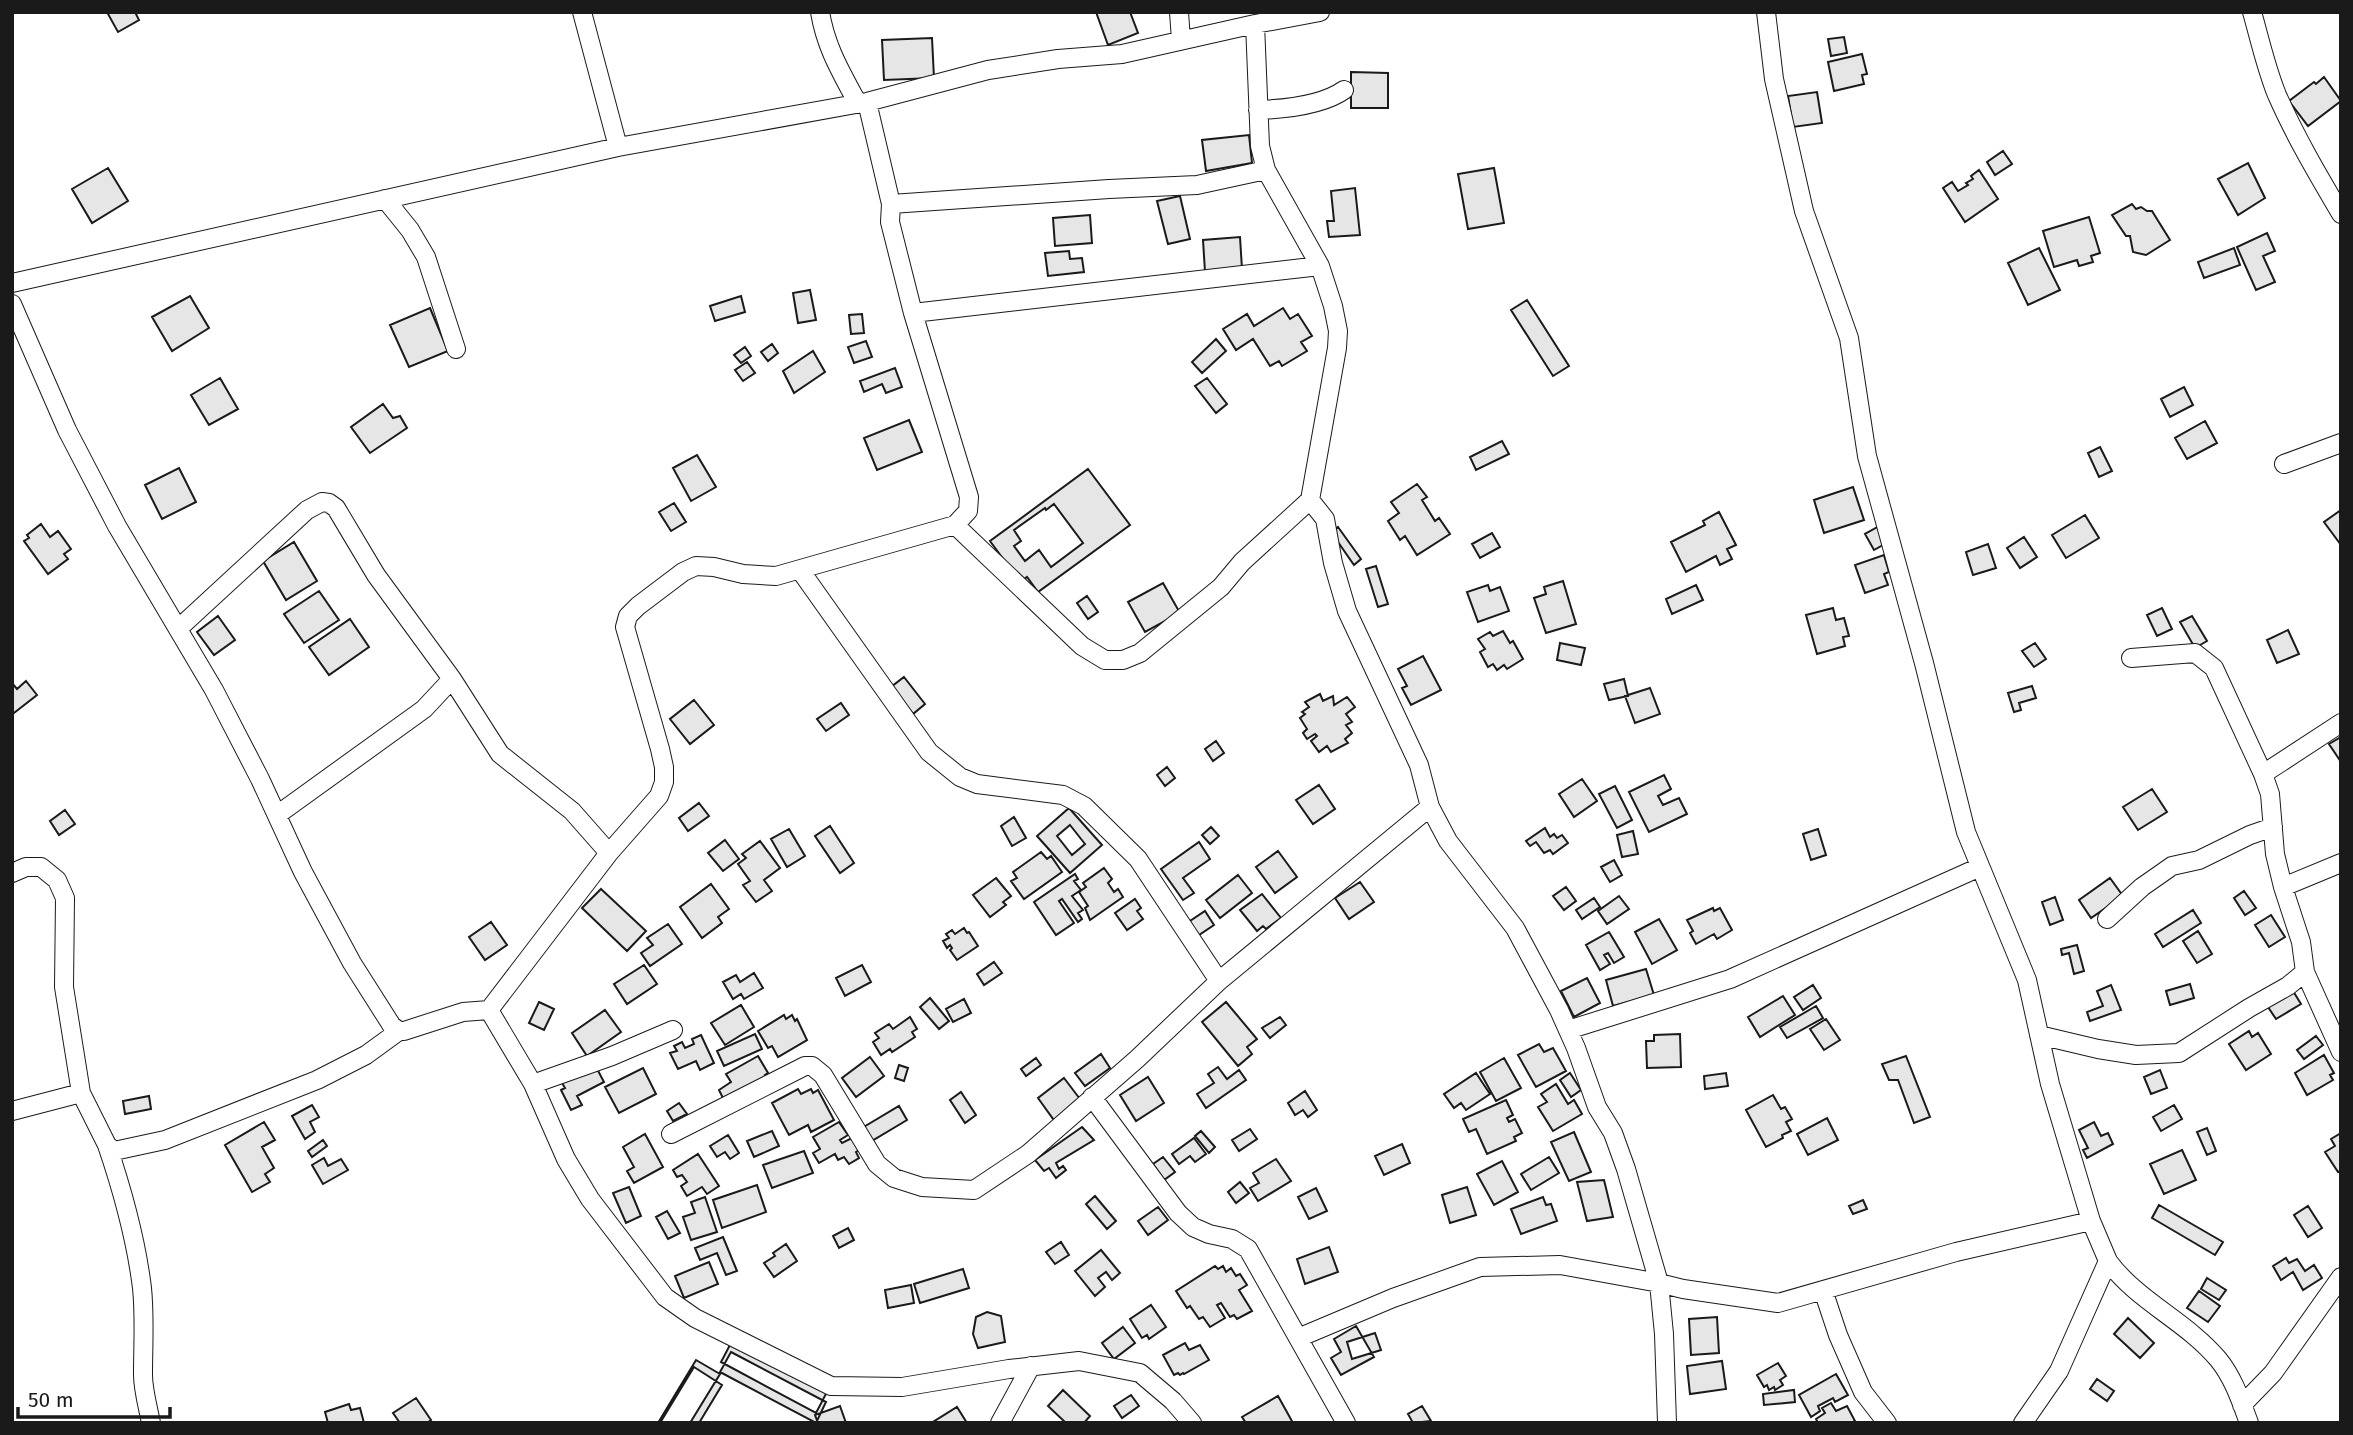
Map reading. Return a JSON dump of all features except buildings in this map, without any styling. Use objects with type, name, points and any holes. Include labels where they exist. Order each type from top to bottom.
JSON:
[{"type":"street","points":[[582,12],[618,147]]},
{"type":"street","points":[[107,1145],[114,1151],[165,1140],[317,1080],[366,1055],[399,1031],[463,1012],[489,1010],[609,853],[659,796],[664,782],[664,766],[625,627],[628,616],[665,585],[696,566],[715,567],[743,575],[776,576],[955,525],[968,511],[969,497],[913,313],[890,222],[891,204],[863,103],[833,60],[824,37],[820,12]]},
{"type":"street","points":[[1179,12],[1181,40]]},
{"type":"street","points":[[12,283],[618,147],[863,103],[988,70],[1058,59],[1122,54],[1320,12]]},
{"type":"street","points":[[1766,12],[1774,79],[1804,211],[1849,338],[1867,456],[1924,663],[1966,832],[2027,980],[2050,1084],[2091,1221],[2108,1261],[2121,1279],[2203,1343],[2218,1358],[2229,1374],[2249,1423]]},
{"type":"street","points":[[2252,12],[2277,94],[2315,170],[2341,214]]},
{"type":"street","points":[[955,525],[1082,646],[1105,660],[1123,660],[1140,653],[1211,596],[1242,562],[1310,500],[1338,331],[1320,266],[1266,170],[1260,146],[1255,24]]},
{"type":"street","points":[[1258,110],[1276,110],[1326,100],[1344,90]]},
{"type":"street","points":[[891,204],[1197,185],[1266,170]]},
{"type":"street","points":[[385,199],[410,230],[426,257],[456,349]]},
{"type":"street","points":[[913,313],[1320,266]]},
{"type":"street","points":[[12,304],[66,430],[117,526],[179,628],[243,746],[303,872],[352,963],[392,1026],[399,1031]]},
{"type":"street","points":[[2284,464],[2341,443]]},
{"type":"street","points":[[1310,500],[1325,519],[1333,564],[1347,611],[1419,765],[1430,807],[1455,851],[1515,928],[1569,1030],[1597,1107],[1613,1133],[1659,1283],[1667,1423]]},
{"type":"street","points":[[179,628],[307,510],[322,502],[329,503],[342,516],[376,575],[452,679],[500,754],[572,811],[609,853]]},
{"type":"street","points":[[800,570],[929,752],[960,777],[977,784],[1063,795],[1084,806],[1138,859],[1219,981]]},
{"type":"street","points":[[2131,657],[2195,653],[2214,668],[2270,794],[2275,855],[2301,942],[2305,972],[2341,1052]]},
{"type":"street","points":[[277,815],[424,709],[452,679]]},
{"type":"street","points":[[2263,774],[2341,723]]},
{"type":"street","points":[[671,1134],[806,1066],[812,1066],[823,1075],[877,1164],[894,1178],[922,1187],[974,1190],[1028,1154],[1137,1059],[1219,981],[1430,807]]},
{"type":"street","points":[[2108,919],[2142,887],[2172,866],[2200,860],[2250,835],[2273,827]]},
{"type":"street","points":[[2283,887],[2341,863]]},
{"type":"street","points":[[12,873],[26,867],[41,867],[57,880],[65,898],[64,987],[82,1093],[107,1145],[135,1246],[142,1289],[145,1341],[143,1377],[151,1423]]},
{"type":"street","points":[[1569,1030],[1730,979],[1980,867]]},
{"type":"street","points":[[2039,1035],[2136,1055],[2179,1053],[2288,986],[2305,972]]},
{"type":"street","points":[[489,1010],[533,1084],[566,1158],[590,1199],[665,1297],[695,1318],[831,1386],[902,1387],[1079,1361],[1140,1373],[1192,1423]]},
{"type":"street","points":[[533,1084],[612,1056],[673,1030]]},
{"type":"street","points":[[12,1111],[82,1093]]},
{"type":"street","points":[[1093,1097],[1178,1213],[1193,1227],[1232,1239],[1248,1249],[1346,1423]]},
{"type":"street","points":[[1298,1338],[1393,1298],[1480,1267],[1560,1265],[1683,1289],[1778,1303],[1956,1252],[2091,1221]]},
{"type":"street","points":[[2023,1423],[2060,1371],[2108,1261]]},
{"type":"street","points":[[2242,1405],[2273,1373],[2341,1278]]},
{"type":"street","points":[[1824,1290],[1838,1335],[1863,1392],[1887,1423]]},
{"type":"street","points":[[1000,1423],[1031,1366]]}]
